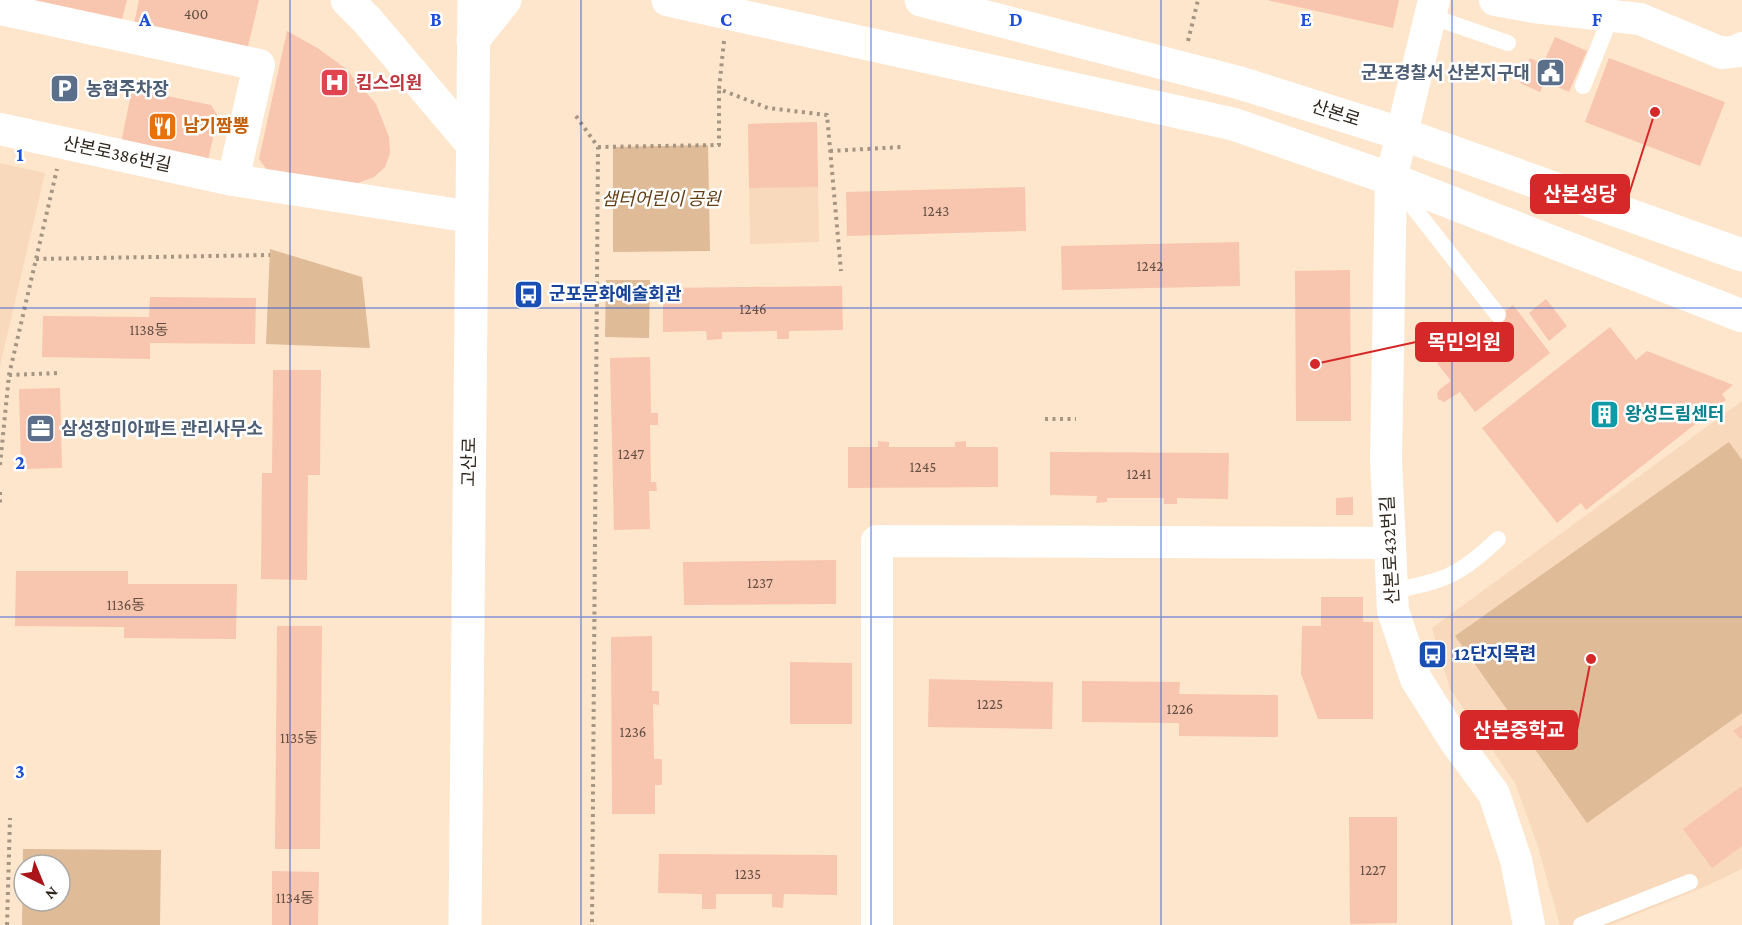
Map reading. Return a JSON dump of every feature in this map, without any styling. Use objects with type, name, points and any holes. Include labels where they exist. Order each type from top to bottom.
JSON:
[{"type":"street","points":[[347,0],[367,20],[472,144]]},
{"type":"street","name":"고산로","points":[[465,925],[474,0]]},
{"type":"street","points":[[473,40],[505,0]]},
{"type":"street","points":[[668,0],[1233,124],[1391,178],[1742,316]]},
{"type":"street","name":"산본로","points":[[921,0],[1240,83],[1402,134],[1742,255]]},
{"type":"street","points":[[1495,0],[1634,12],[1722,53],[1739,51],[1742,48]]},
{"type":"street","name":"산본로432번길","points":[[1432,8],[1391,178],[1386,459],[1393,611],[1416,679],[1455,741],[1494,794],[1516,860],[1529,925]]},
{"type":"street","points":[[0,9],[260,64],[233,180]]},
{"type":"street","name":"산본로386번길","points":[[0,129],[233,180],[472,217]]},
{"type":"street","points":[[877,925],[877,541],[1390,543]]},
{"type":"lane","points":[[1432,8],[1508,43]]},
{"type":"lane","points":[[1583,86],[1634,12]]},
{"type":"lane","points":[[1391,178],[1498,315]]},
{"type":"lane","points":[[1392,591],[1436,582],[1460,572],[1498,539]]},
{"type":"lane","points":[[1581,925],[1690,882]]},
{"type":"path","points":[[1182,68],[1198,0]]},
{"type":"path","points":[[598,147],[719,145],[719,89],[727,13]]},
{"type":"path","points":[[719,89],[768,108],[827,115],[841,271]]},
{"type":"path","points":[[576,116],[598,147],[592,925]]},
{"type":"path","points":[[0,465],[9,375],[63,142]]},
{"type":"path","points":[[830,151],[902,147]]},
{"type":"path","points":[[36,259],[270,255]]},
{"type":"path","points":[[9,375],[60,374]]},
{"type":"path","points":[[1045,420],[1076,419]]},
{"type":"path","points":[[0,492],[0,506]]},
{"type":"path","points":[[7,925],[10,818]]},
{"type":"shaded area","points":[[817,122],[819,242],[750,244],[748,124]]},
{"type":"shaded area","points":[[0,163],[45,173],[0,366]]},
{"type":"shaded area","points":[[1742,401],[1742,869],[1610,925],[1560,925],[1538,847],[1515,783],[1450,689],[1432,628]]},
{"type":"green space","name":"샘터어린이 공원","points":[[708,145],[710,251],[613,252],[613,147]]},
{"type":"green space","points":[[270,249],[362,277],[370,348],[266,344]]},
{"type":"green space","points":[[606,280],[650,280],[649,338],[605,337]]},
{"type":"green space","points":[[1729,442],[1742,460],[1742,713],[1587,823],[1455,636]]},
{"type":"green space","points":[[23,849],[161,850],[160,925],[22,925],[22,913],[72,913],[72,853],[23,853]]},
{"type":"building","points":[[6,0],[127,0],[120,27]]},
{"type":"building","points":[[139,0],[259,0],[246,55],[133,29]]},
{"type":"building","points":[[1267,0],[1399,0],[1393,28]]},
{"type":"building","points":[[287,31],[319,49],[345,68],[376,104],[389,137],[390,153],[385,167],[374,177],[355,184],[270,174],[259,159]]},
{"type":"building","name":"군포경찰서 산본지구대","points":[[1555,37],[1587,51],[1569,92],[1545,81],[1540,92],[1520,83],[1530,58],[1543,64]]},
{"type":"building","points":[[1609,58],[1725,102],[1700,166],[1585,122]]},
{"type":"building","points":[[132,89],[211,105],[218,116],[208,160],[119,153]]},
{"type":"building","points":[[817,122],[818,187],[749,188],[748,124]]},
{"type":"building","points":[[1025,187],[1026,231],[847,236],[846,192]]},
{"type":"building","points":[[1239,242],[1240,286],[1062,290],[1061,246]]},
{"type":"building","points":[[1350,270],[1351,421],[1296,421],[1295,271]]},
{"type":"building","points":[[842,286],[843,330],[789,331],[789,339],[777,339],[777,331],[722,332],[722,339],[707,340],[706,331],[663,332],[663,288]]},
{"type":"building","points":[[150,297],[256,298],[255,344],[150,343],[150,359],[42,357],[43,316],[149,317]]},
{"type":"building","points":[[1546,299],[1567,326],[1549,341],[1529,313]]},
{"type":"building","points":[[1513,305],[1550,353],[1475,412],[1460,392],[1444,402],[1438,399],[1437,394],[1440,389],[1451,381],[1437,363],[1449,354],[1439,342],[1451,333],[1461,345]]},
{"type":"building","name":"왕성드림센터","points":[[1610,327],[1636,360],[1647,351],[1733,385],[1722,394],[1726,400],[1586,510],[1581,503],[1557,523],[1482,428]]},
{"type":"building","points":[[650,357],[651,413],[658,413],[658,425],[650,425],[651,482],[656,482],[657,491],[649,491],[650,529],[614,530],[610,358]]},
{"type":"building","points":[[273,370],[321,370],[320,475],[308,475],[307,580],[261,579],[262,473],[272,473]]},
{"type":"building","name":"삼성장미아파트 관리사무소","points":[[60,388],[62,468],[21,469],[19,389]]},
{"type":"building","points":[[878,441],[889,442],[889,447],[955,447],[955,442],[966,441],[966,447],[998,447],[998,487],[848,488],[848,447],[878,447]]},
{"type":"building","points":[[1050,452],[1229,453],[1228,499],[1177,498],[1177,504],[1164,504],[1164,498],[1107,498],[1107,502],[1096,503],[1097,496],[1050,495]]},
{"type":"building","points":[[1353,497],[1353,515],[1336,515],[1336,498]]},
{"type":"building","points":[[836,560],[836,604],[684,605],[683,562]]},
{"type":"building","points":[[16,571],[128,571],[128,584],[237,584],[236,639],[124,638],[124,627],[15,626]]},
{"type":"building","points":[[1321,597],[1363,597],[1363,622],[1373,622],[1373,719],[1318,719],[1301,674],[1302,626],[1321,626]]},
{"type":"building","points":[[277,626],[322,626],[320,849],[275,849]]},
{"type":"building","points":[[652,636],[652,691],[659,691],[659,705],[653,704],[654,759],[662,759],[662,785],[655,785],[655,814],[612,814],[611,637]]},
{"type":"building","points":[[790,662],[852,663],[852,724],[790,724]]},
{"type":"building","points":[[929,679],[1053,682],[1052,729],[928,727]]},
{"type":"building","points":[[1082,681],[1180,682],[1179,694],[1278,695],[1278,737],[1179,736],[1179,723],[1082,722]]},
{"type":"building","points":[[1742,725],[1742,740],[1733,731]]},
{"type":"building","points":[[1742,786],[1742,846],[1712,868],[1683,829]]},
{"type":"building","points":[[1349,817],[1397,817],[1397,923],[1350,924]]},
{"type":"building","points":[[659,854],[837,855],[837,895],[784,894],[783,908],[772,907],[772,894],[716,894],[716,909],[702,909],[702,894],[658,893]]},
{"type":"building","points":[[272,871],[319,872],[318,925],[272,925]]},
{"type":"place","name":"군포경찰서 산본지구대","points":[[1551,73]]},
{"type":"place","name":"킴스의원","points":[[335,83]]},
{"type":"place","name":"농협주차장","points":[[65,89]]},
{"type":"place","name":"산본성당","points":[[1655,112]]},
{"type":"place","name":"남기짬뽕","points":[[162,126]]},
{"type":"place","name":"군포문화예술회관","points":[[528,294]]},
{"type":"place","name":"목민의원","points":[[1315,364]]},
{"type":"place","name":"왕성드림센터","points":[[1604,414]]},
{"type":"place","name":"삼성장미아파트 관리사무소","points":[[40,429]]},
{"type":"place","name":"12단지목련","points":[[1433,654]]},
{"type":"place","name":"산본중학교","points":[[1591,659]]}]
